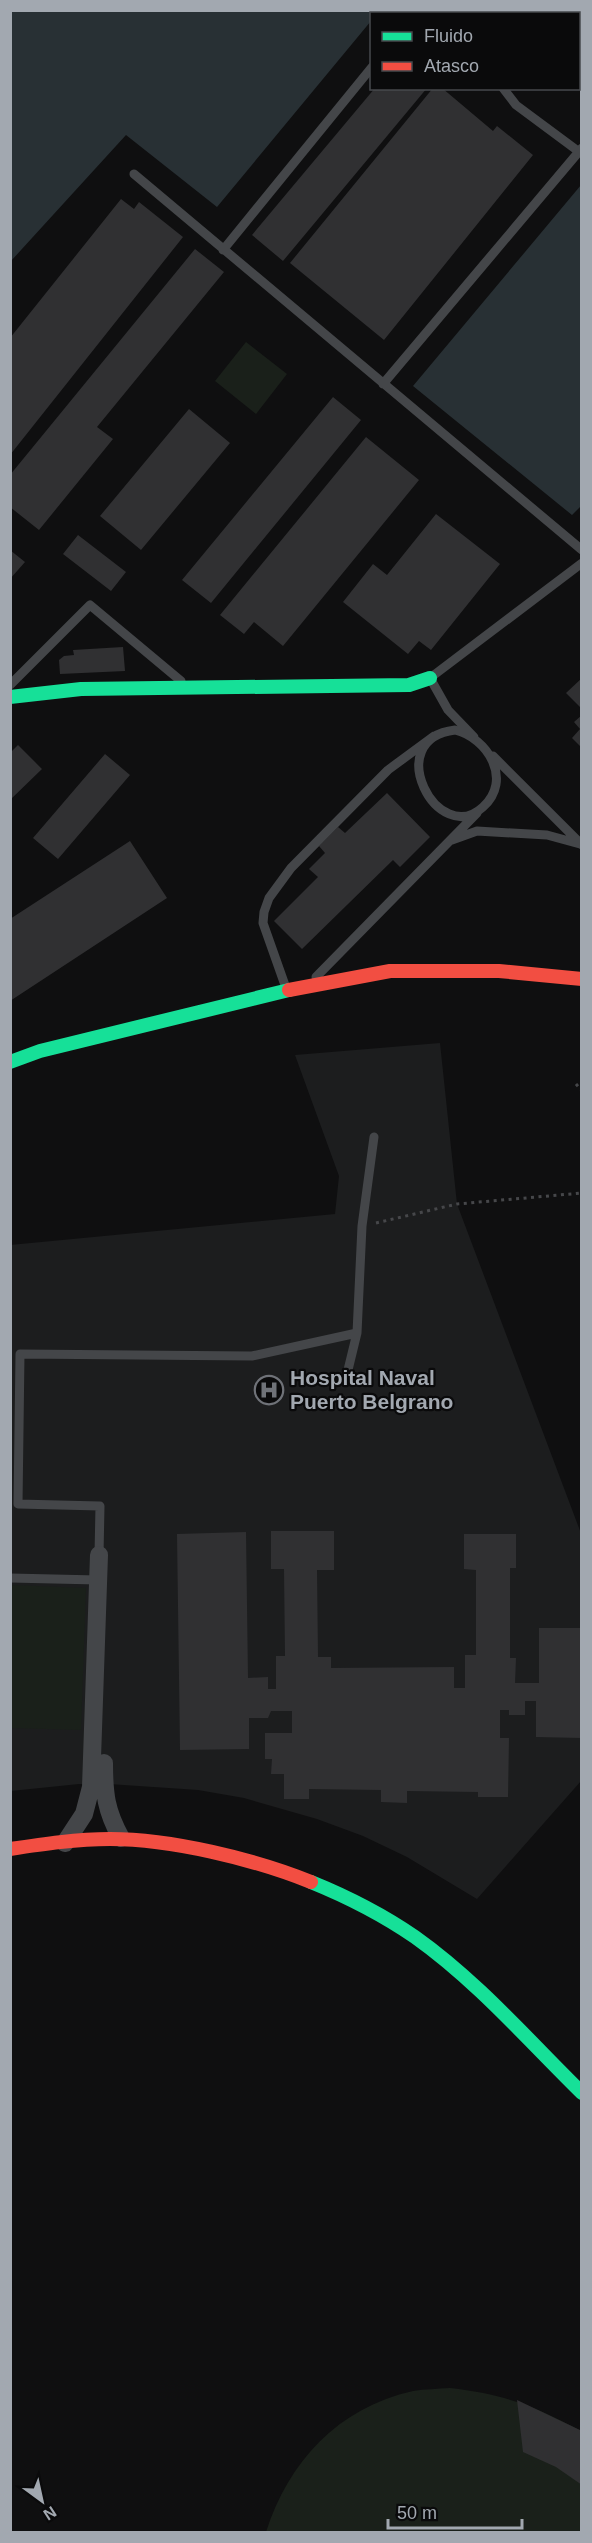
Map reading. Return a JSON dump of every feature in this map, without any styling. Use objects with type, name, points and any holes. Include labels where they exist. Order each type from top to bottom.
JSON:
[{"type":"street","points":[[10,697],[81,689],[408,685],[430,678]]},
{"type":"street","points":[[10,1062],[40,1051],[308,985],[356,976],[400,971],[499,971],[582,979]]},
{"type":"street","points":[[65,1843],[77,1827],[89,1801],[99,1555]]},
{"type":"street","points":[[94,1699],[106,1713],[105,1798],[111,1820],[121,1838]]},
{"type":"street","points":[[10,1849],[121,1838],[218,1853],[268,1866],[321,1885],[370,1909],[416,1938],[454,1968],[582,2093]]},
{"type":"lane","points":[[223,250],[370,70]]},
{"type":"lane","points":[[383,384],[580,150],[516,105],[504,90]]},
{"type":"lane","points":[[134,174],[582,550]]},
{"type":"lane","points":[[581,845],[448,710],[430,678],[582,563]]},
{"type":"lane","points":[[10,685],[90,605],[189,688]]},
{"type":"lane","points":[[286,991],[263,923],[269,898],[291,868],[388,770],[434,736],[455,730],[478,740],[493,761],[496,776],[492,794],[481,809],[308,985]]},
{"type":"lane","points":[[434,736],[423,750],[419,765],[419,776],[429,798],[438,808],[456,815],[464,816],[481,809]]},
{"type":"lane","points":[[450,840],[477,831],[547,836],[581,845]]},
{"type":"lane","points":[[347,1374],[357,1333],[362,1226],[374,1137]]},
{"type":"lane","points":[[99,1555],[100,1506],[18,1504],[20,1354],[252,1356],[357,1333]]},
{"type":"lane","points":[[10,1578],[98,1580]]},
{"type":"path","points":[[576,1084],[582,1091]]},
{"type":"path","points":[[362,1226],[457,1204],[582,1193]]},
{"type":"shaded area","points":[[11,10],[381,11],[370,12],[370,22],[217,207],[126,135],[11,261]]},
{"type":"shaded area","points":[[581,185],[582,505],[572,515],[413,386]]},
{"type":"shaded area","points":[[246,342],[287,374],[256,414],[215,381]]},
{"type":"shaded area","name":"Hospital Naval Puerto Belgrano","points":[[440,1043],[457,1204],[582,1536],[581,1781],[477,1899],[407,1857],[363,1836],[317,1819],[244,1798],[198,1790],[109,1784],[79,1784],[11,1791],[10,1245],[335,1214],[339,1176],[295,1055]]},
{"type":"shaded area","points":[[11,1585],[86,1588],[81,1730],[11,1728]]},
{"type":"shaded area","points":[[450,2388],[518,2402],[581,2431],[581,2532],[266,2532],[288,2482],[320,2441],[340,2424],[386,2399],[413,2391]]},
{"type":"building","points":[[517,10],[582,10],[582,55],[580,56],[580,12],[519,12]]},
{"type":"building","points":[[373,90],[425,90],[283,261],[252,235]]},
{"type":"building","points":[[431,90],[444,90],[493,131],[497,126],[533,155],[384,340],[290,263]]},
{"type":"building","points":[[121,199],[134,209],[139,202],[183,237],[10,455],[10,338]]},
{"type":"building","points":[[195,249],[224,272],[97,427],[113,439],[39,530],[10,507],[10,475]]},
{"type":"building","points":[[333,397],[361,420],[211,603],[182,580]]},
{"type":"building","points":[[189,409],[230,443],[141,550],[100,516]]},
{"type":"building","points":[[366,437],[419,480],[283,646],[254,622],[244,634],[220,615]]},
{"type":"building","points":[[436,514],[500,564],[431,650],[419,641],[408,654],[343,602],[373,564],[387,575]]},
{"type":"building","points":[[78,535],[126,572],[111,591],[63,554]]},
{"type":"building","points":[[10,550],[25,562],[10,579]]},
{"type":"building","points":[[123,647],[125,671],[60,674],[59,660],[64,656],[74,655],[73,650]]},
{"type":"building","points":[[582,678],[582,709],[566,693]]},
{"type":"building","points":[[582,715],[582,748],[572,738],[580,729],[574,722]]},
{"type":"building","points":[[18,745],[42,769],[10,800],[10,753]]},
{"type":"building","points":[[105,754],[130,775],[58,859],[33,838]]},
{"type":"building","points":[[387,793],[430,837],[400,867],[393,860],[302,949],[274,921],[318,877],[309,869],[325,853],[319,846],[338,827],[345,833]]},
{"type":"building","points":[[130,841],[167,898],[10,1001],[10,919]]},
{"type":"building","points":[[271,1531],[334,1531],[334,1570],[317,1570],[318,1657],[331,1657],[331,1668],[454,1667],[454,1688],[465,1688],[465,1655],[476,1655],[476,1570],[464,1569],[464,1534],[516,1534],[516,1568],[510,1568],[510,1658],[516,1658],[515,1683],[539,1683],[539,1628],[582,1628],[582,1738],[536,1737],[536,1701],[525,1701],[525,1715],[509,1715],[509,1710],[500,1710],[500,1738],[509,1738],[508,1797],[478,1797],[478,1792],[407,1791],[407,1803],[381,1802],[381,1790],[309,1789],[309,1799],[284,1799],[284,1774],[271,1774],[272,1759],[265,1759],[265,1733],[292,1733],[292,1711],[271,1711],[268,1718],[249,1718],[249,1749],[180,1750],[177,1534],[246,1532],[248,1678],[268,1677],[268,1689],[276,1689],[276,1656],[285,1656],[284,1569],[271,1569]]},
{"type":"building","points":[[517,2400],[582,2431],[582,2485],[556,2467],[523,2452]]},
{"type":"traffic: fast","points":[[10,697],[81,689],[409,685],[430,678]]},
{"type":"traffic: fast","points":[[10,1062],[40,1051],[289,990]]},
{"type":"traffic: fast","points":[[311,1882],[378,1914],[438,1954],[502,2012],[582,2093]]},
{"type":"traffic: jam","points":[[289,990],[390,971],[499,971],[582,979]]},
{"type":"traffic: jam","points":[[10,1849],[98,1839],[159,1842],[238,1858],[311,1882]]},
{"type":"place","name":"Hospital Naval Puerto Belgrano","points":[[269,1390]]}]
